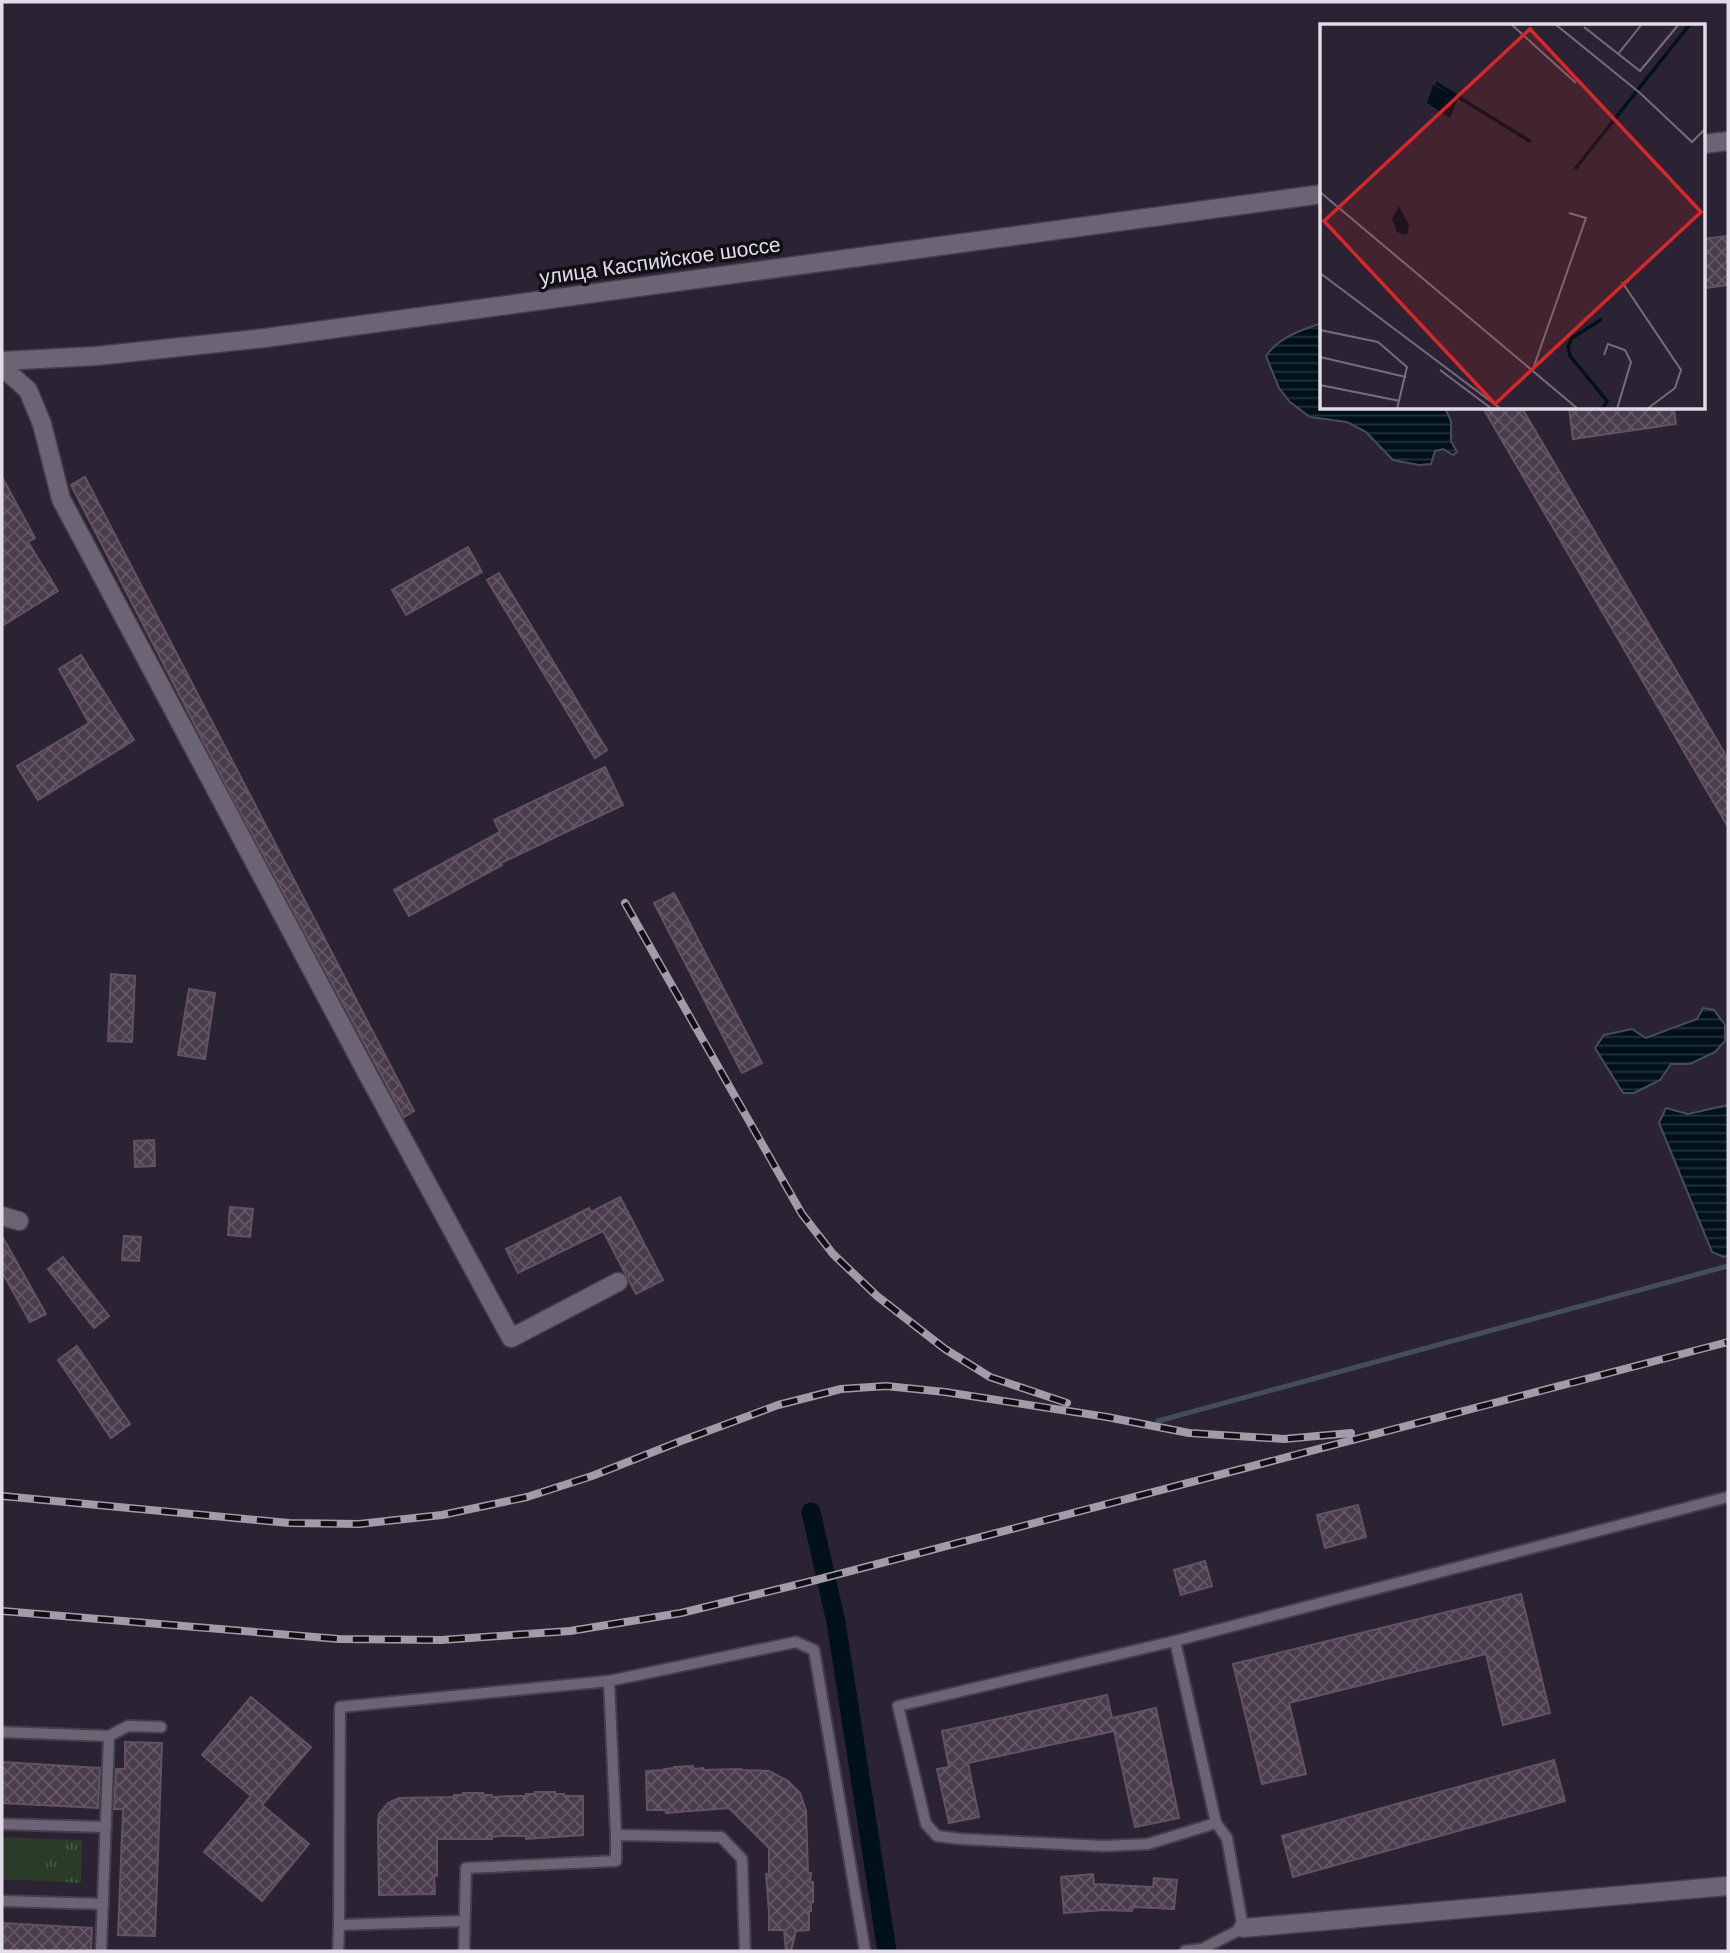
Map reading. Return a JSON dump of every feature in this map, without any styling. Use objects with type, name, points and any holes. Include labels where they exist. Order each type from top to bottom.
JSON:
[{"type":"street","points":[[1706,144],[1728,141]]},
{"type":"street","name":"улица Каспийское шоссе","points":[[2,361],[96,356],[265,338],[1320,194]]},
{"type":"street","points":[[2,368],[29,390],[42,424],[61,499],[511,1338],[618,1282]]},
{"type":"street","points":[[1243,1928],[1728,1886]]},
{"type":"lane","points":[[1216,1824],[1148,1844],[1104,1846],[937,1836],[926,1824],[898,1706],[1175,1641],[1728,1497]]},
{"type":"lane","points":[[1175,1641],[1216,1824],[1227,1838],[1243,1928],[1202,1950],[1185,1951]]},
{"type":"lane","points":[[338,1951],[340,1707],[609,1681],[796,1642],[814,1650],[865,1951]]},
{"type":"lane","points":[[464,1951],[466,1868],[616,1861],[609,1681]]},
{"type":"lane","points":[[2,1732],[109,1736],[128,1726],[161,1727]]},
{"type":"lane","points":[[101,1951],[109,1736]]},
{"type":"lane","points":[[2,1824],[106,1827]]},
{"type":"lane","points":[[616,1835],[721,1837],[742,1858],[745,1951]]},
{"type":"lane","points":[[2,1901],[103,1904]]},
{"type":"lane","points":[[339,1925],[463,1921]]},
{"type":"green space","points":[[2,1837],[47,1839],[45,1881],[2,1880]]},
{"type":"green space","points":[[47,1839],[82,1840],[81,1883],[45,1881]]},
{"type":"water","points":[[1320,324],[1320,410],[1446,410],[1451,421],[1451,441],[1457,452],[1453,455],[1443,449],[1435,451],[1431,464],[1419,465],[1393,460],[1366,432],[1347,422],[1310,417],[1290,402],[1279,388],[1266,356],[1284,339]]},
{"type":"water","points":[[1703,1008],[1714,1010],[1725,1025],[1725,1041],[1715,1052],[1690,1064],[1671,1064],[1660,1080],[1634,1093],[1623,1093],[1595,1048],[1604,1035],[1632,1029],[1646,1038],[1697,1019]]},
{"type":"water","points":[[1728,1105],[1728,1256],[1724,1257],[1712,1252],[1659,1123],[1666,1108],[1688,1114]]},
{"type":"building","points":[[1728,236],[1728,285],[1706,288],[1706,239]]},
{"type":"building","points":[[1484,410],[1523,410],[1728,759],[1728,827]]},
{"type":"building","points":[[1569,410],[1674,410],[1676,424],[1573,439]]},
{"type":"building","points":[[2,477],[35,538],[28,542],[58,591],[2,626]]},
{"type":"building","points":[[85,477],[414,1111],[404,1117],[228,789],[71,485]]},
{"type":"building","points":[[468,547],[482,572],[406,615],[392,590]]},
{"type":"building","points":[[499,573],[607,750],[595,758],[487,580]]},
{"type":"building","points":[[81,655],[134,740],[38,800],[17,766],[89,723],[59,669]]},
{"type":"building","points":[[605,767],[623,805],[501,863],[502,865],[409,916],[394,890],[500,832],[494,820]]},
{"type":"building","points":[[674,893],[762,1063],[742,1073],[654,903]]},
{"type":"building","points":[[111,974],[135,976],[132,1042],[108,1041]]},
{"type":"building","points":[[189,989],[215,993],[205,1059],[178,1055]]},
{"type":"building","points":[[154,1140],[155,1166],[135,1167],[134,1141]]},
{"type":"building","points":[[620,1197],[663,1280],[636,1294],[603,1231],[518,1273],[506,1249],[589,1208],[591,1212]]},
{"type":"building","points":[[230,1207],[253,1209],[250,1237],[228,1235]]},
{"type":"building","points":[[2,1236],[46,1314],[30,1322],[2,1272]]},
{"type":"building","points":[[124,1236],[141,1237],[139,1261],[122,1260]]},
{"type":"building","points":[[63,1257],[109,1316],[94,1328],[48,1269]]},
{"type":"building","points":[[77,1346],[130,1424],[111,1438],[58,1360]]},
{"type":"building","points":[[1358,1505],[1366,1537],[1325,1548],[1317,1515]]},
{"type":"building","points":[[1205,1561],[1212,1586],[1181,1595],[1174,1570]]},
{"type":"building","points":[[1521,1594],[1550,1713],[1503,1725],[1486,1654],[1289,1703],[1306,1774],[1262,1784],[1233,1664]]},
{"type":"building","points":[[1107,1695],[1112,1718],[1156,1708],[1179,1818],[1135,1827],[1114,1731],[968,1763],[979,1817],[949,1823],[937,1769],[949,1767],[942,1731]]},
{"type":"building","points":[[251,1697],[311,1747],[262,1805],[309,1844],[262,1901],[204,1852],[251,1796],[202,1755]]},
{"type":"building","points":[[125,1742],[162,1743],[155,1936],[118,1935],[123,1809],[114,1809],[116,1769],[125,1769]]},
{"type":"building","points":[[1554,1760],[1565,1801],[1293,1877],[1282,1836]]},
{"type":"building","points":[[2,1762],[100,1768],[98,1808],[2,1803]]},
{"type":"building","points":[[693,1766],[694,1769],[703,1770],[769,1771],[788,1781],[800,1793],[806,1811],[808,1873],[811,1873],[810,1882],[813,1882],[813,1902],[809,1911],[809,1930],[796,1931],[791,1951],[786,1951],[784,1930],[769,1930],[766,1874],[769,1874],[769,1848],[729,1808],[666,1813],[665,1810],[647,1810],[646,1771]]},
{"type":"building","points":[[535,1792],[583,1796],[583,1835],[526,1839],[526,1836],[501,1836],[492,1839],[437,1839],[435,1894],[379,1895],[378,1821],[379,1814],[388,1803],[399,1798],[454,1797],[463,1793],[483,1793],[492,1797],[526,1796]]},
{"type":"building","points":[[1093,1874],[1094,1884],[1153,1887],[1154,1878],[1177,1880],[1174,1909],[1133,1907],[1132,1911],[1064,1913],[1061,1877]]},
{"type":"building","points":[[2,1923],[92,1928],[91,1951],[2,1951]]},
{"type":"waterway","points":[[1158,1421],[1728,1266]]},
{"type":"waterway","points":[[811,1512],[836,1622],[887,1951]]},
{"type":"railway","points":[[625,903],[802,1214],[833,1254],[877,1296],[945,1349],[990,1377],[1067,1403]]},
{"type":"railway","points":[[2,1611],[339,1639],[441,1640],[570,1631],[681,1613],[816,1580],[1728,1342]]},
{"type":"railway","points":[[2,1496],[289,1523],[359,1524],[442,1515],[527,1497],[592,1476],[778,1405],[841,1389],[886,1386],[945,1392],[1107,1417],[1189,1433],[1284,1439],[1351,1433]]}]
